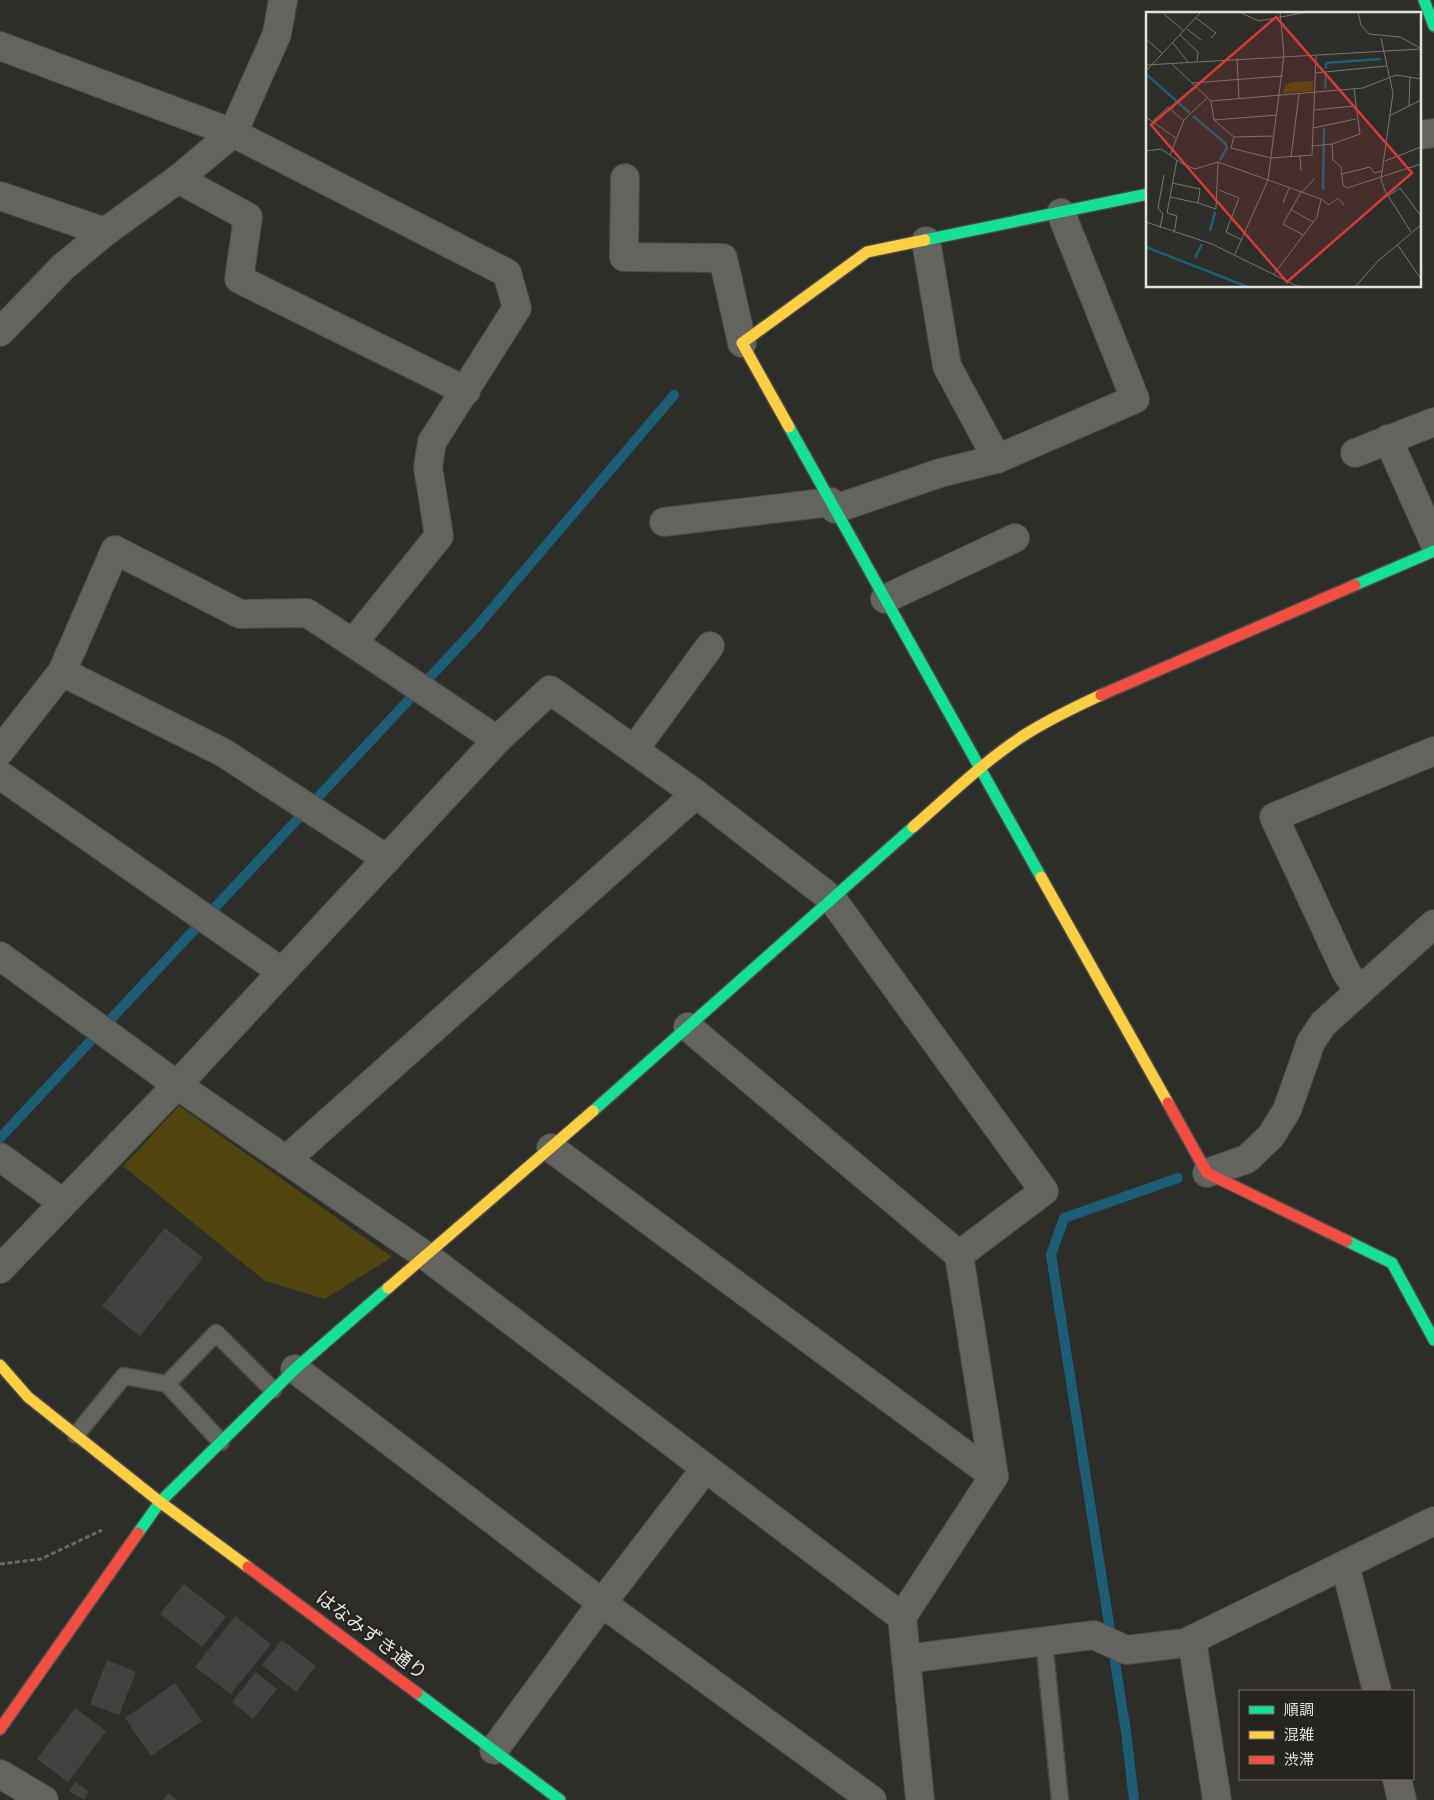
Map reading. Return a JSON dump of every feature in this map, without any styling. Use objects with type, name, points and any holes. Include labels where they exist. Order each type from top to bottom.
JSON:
[{"type":"street","points":[[0,332],[62,267],[105,232],[178,179],[233,133],[277,34],[283,0]]},
{"type":"street","points":[[1424,0],[1434,26]]},
{"type":"street","points":[[0,46],[233,133],[507,273],[517,308],[432,442],[428,466],[439,536],[353,643]]},
{"type":"street","points":[[625,178],[624,257],[723,258],[742,343],[1206,1173],[1392,1262],[1434,1340]]},
{"type":"street","points":[[178,179],[248,217],[239,279],[466,391]]},
{"type":"street","points":[[742,343],[867,252],[1146,194]]},
{"type":"street","points":[[0,196],[105,232]]},
{"type":"street","points":[[664,522],[833,506],[940,473],[998,459],[1134,399],[1061,213]]},
{"type":"street","points":[[926,241],[947,366],[998,459]]},
{"type":"street","points":[[1355,453],[1434,422]]},
{"type":"street","points":[[1388,439],[1434,542]]},
{"type":"street","points":[[885,599],[1015,538]]},
{"type":"street","points":[[0,750],[62,672],[115,550],[240,614],[307,613],[498,740]]},
{"type":"street","points":[[0,1729],[160,1502],[273,1390],[688,1027],[980,768],[1025,735],[1076,706],[1151,671],[1434,551]]},
{"type":"street","points":[[634,750],[710,646]]},
{"type":"street","points":[[62,672],[224,754],[387,859]]},
{"type":"street","points":[[0,1269],[177,1084],[498,740],[550,690],[696,794],[832,899],[1044,1191],[959,1255]]},
{"type":"street","points":[[1359,991],[1346,972],[1274,817],[1434,751]]},
{"type":"street","points":[[0,775],[282,972]]},
{"type":"street","points":[[286,1160],[696,794]]},
{"type":"street","points":[[1206,1173],[1247,1159],[1271,1136],[1287,1110],[1311,1042],[1323,1024],[1434,924]]},
{"type":"street","points":[[0,956],[177,1084],[426,1256],[705,1469],[902,1616]]},
{"type":"street","points":[[688,1027],[959,1255],[994,1476],[902,1616],[920,1800]]},
{"type":"street","points":[[550,1148],[994,1476]]},
{"type":"street","points":[[0,1157],[63,1203]]},
{"type":"street","name":"はなみずき通り","points":[[0,1365],[28,1397],[160,1502],[560,1800]]},
{"type":"street","points":[[295,1369],[602,1603],[872,1800]]},
{"type":"street","points":[[494,1750],[602,1603],[705,1469]]},
{"type":"street","points":[[906,1659],[1094,1635],[1126,1650],[1185,1644],[1434,1521]]},
{"type":"street","points":[[1345,1565],[1378,1690]]},
{"type":"street","points":[[1192,1640],[1217,1800]]},
{"type":"street","points":[[0,1774],[44,1800]]},
{"type":"street","points":[[1397,1780],[1402,1800]]},
{"type":"lane","points":[[167,1384],[216,1333],[273,1390]]},
{"type":"lane","points":[[76,1435],[124,1376],[167,1384],[221,1442]]},
{"type":"lane","points":[[1044,1641],[1060,1800]]},
{"type":"path","points":[[0,1564],[41,1559],[108,1527]]},
{"type":"shaded area","points":[[179,1106],[392,1257],[325,1299],[265,1281],[123,1166]]},
{"type":"building","points":[[165,1228],[203,1258],[140,1336],[102,1306]]},
{"type":"building","points":[[184,1584],[226,1617],[202,1647],[160,1614]]},
{"type":"building","points":[[235,1616],[271,1644],[231,1694],[195,1667]]},
{"type":"building","points":[[282,1640],[316,1666],[296,1692],[262,1665]]},
{"type":"building","points":[[107,1660],[136,1672],[119,1715],[90,1704]]},
{"type":"building","points":[[256,1672],[277,1689],[253,1719],[232,1702]]},
{"type":"building","points":[[175,1683],[202,1721],[151,1756],[125,1718]]},
{"type":"building","points":[[75,1708],[106,1731],[68,1782],[37,1759]]},
{"type":"building","points":[[75,1782],[89,1792],[84,1800],[69,1791]]},
{"type":"building","points":[[169,1793],[178,1800],[163,1800]]},
{"type":"waterway","points":[[0,1138],[474,630],[674,395]]},
{"type":"waterway","points":[[1134,1800],[1126,1732],[1051,1255],[1064,1218],[1178,1178]]},
{"type":"traffic: fast","points":[[1424,0],[1434,26]]},
{"type":"traffic: fast","points":[[925,240],[1146,194]]},
{"type":"traffic: fast","points":[[789,427],[1041,877]]},
{"type":"traffic: fast","points":[[1355,585],[1434,551]]},
{"type":"traffic: fast","points":[[593,1111],[913,827]]},
{"type":"traffic: fast","points":[[1347,1241],[1392,1263],[1434,1340]]},
{"type":"traffic: fast","points":[[138,1533],[160,1502],[295,1369],[388,1288]]},
{"type":"traffic: fast","points":[[417,1693],[560,1800]]},
{"type":"traffic: slow","points":[[789,427],[742,343],[867,252],[925,240]]},
{"type":"traffic: slow","points":[[913,827],[968,778],[1011,744],[1044,723],[1101,695]]},
{"type":"traffic: slow","points":[[1041,877],[1168,1103]]},
{"type":"traffic: slow","points":[[388,1288],[593,1111]]},
{"type":"traffic: slow","points":[[0,1365],[28,1397],[160,1502],[248,1567]]},
{"type":"traffic: jam","points":[[1101,695],[1355,585]]},
{"type":"traffic: jam","points":[[1168,1103],[1207,1173],[1347,1241]]},
{"type":"traffic: jam","points":[[0,1729],[138,1533]]},
{"type":"traffic: jam","points":[[248,1567],[417,1693]]}]
